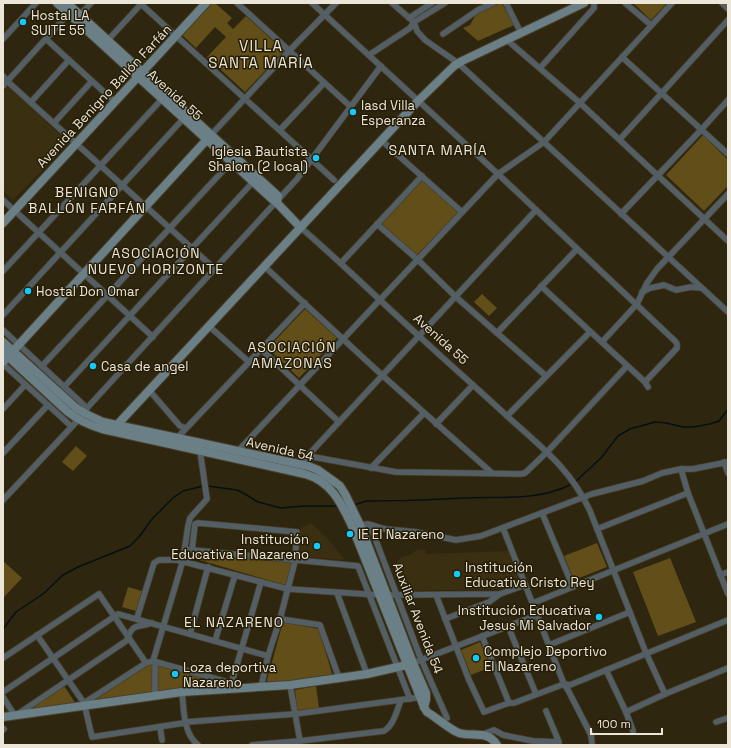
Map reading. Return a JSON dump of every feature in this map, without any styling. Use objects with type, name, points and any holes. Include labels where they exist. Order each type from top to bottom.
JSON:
[{"type":"street","points":[[3,39],[36,3]]},
{"type":"street","name":"Avenida 55","points":[[57,3],[71,12],[209,138],[278,196],[277,202]]},
{"type":"street","name":"Avenida 55","points":[[67,3],[71,12],[80,15],[108,40],[162,99],[183,119],[209,138],[231,162],[273,201],[277,202],[300,227],[419,336],[474,384],[567,472],[584,498],[598,529],[646,653],[665,694]]},
{"type":"street","points":[[80,15],[91,3]]},
{"type":"street","points":[[108,40],[142,3],[334,180]]},
{"type":"street","name":"Avenida Benigno Ballón Farfán","points":[[3,223],[206,3]]},
{"type":"street","points":[[237,3],[351,107]]},
{"type":"street","points":[[312,3],[637,304],[677,344],[677,348],[646,384],[541,286]]},
{"type":"street","points":[[71,426],[25,384],[6,357],[245,98],[336,3]]},
{"type":"street","points":[[392,3],[414,22],[417,32],[425,40],[458,63],[728,312]]},
{"type":"street","points":[[409,18],[432,3]]},
{"type":"street","points":[[369,55],[410,28],[414,22],[445,3]]},
{"type":"street","points":[[443,34],[478,10],[493,3]]},
{"type":"street","points":[[506,3],[521,33]]},
{"type":"street","points":[[117,425],[381,140],[454,66],[584,3]]},
{"type":"street","points":[[540,68],[594,8],[594,3]]},
{"type":"street","points":[[625,3],[651,25]]},
{"type":"street","points":[[238,451],[498,174],[544,142],[672,3]]},
{"type":"street","points":[[722,3],[728,9]]},
{"type":"street","points":[[3,86],[71,12]]},
{"type":"street","points":[[620,139],[728,20]]},
{"type":"street","points":[[46,39],[115,102]]},
{"type":"street","points":[[507,40],[620,139],[728,241]]},
{"type":"street","points":[[622,57],[728,154]]},
{"type":"street","points":[[31,102],[69,60]]},
{"type":"street","points":[[3,330],[64,387],[86,411],[216,270],[313,160],[381,66]]},
{"type":"street","points":[[3,76],[145,207],[216,270]]},
{"type":"street","points":[[54,123],[92,81]]},
{"type":"street","points":[[280,130],[324,83]]},
{"type":"street","points":[[3,270],[162,99]]},
{"type":"street","points":[[621,214],[728,100]]},
{"type":"street","points":[[3,315],[183,119]]},
{"type":"street","points":[[381,140],[462,212]]},
{"type":"street","points":[[42,366],[231,162]]},
{"type":"street","points":[[341,263],[422,176]]},
{"type":"street","points":[[64,387],[253,182]]},
{"type":"street","points":[[602,342],[637,304],[642,292],[657,269],[728,194]]},
{"type":"street","points":[[3,200],[153,337]]},
{"type":"street","points":[[300,464],[536,210]]},
{"type":"street","points":[[377,224],[417,259],[497,334],[546,376]]},
{"type":"street","points":[[497,334],[577,249]]},
{"type":"street","points":[[264,266],[492,474]]},
{"type":"street","points":[[642,292],[650,288],[660,286],[676,290],[691,287],[702,288]]},
{"type":"street","points":[[175,441],[305,303]]},
{"type":"street","points":[[209,326],[249,362]]},
{"type":"street","points":[[507,416],[590,332]]},
{"type":"street","name":"Avenida 54","points":[[3,342],[6,357],[78,420],[102,429],[238,451],[300,464],[318,470],[340,486],[345,494],[360,525],[383,595]]},
{"type":"street","points":[[261,349],[339,422]]},
{"type":"street","name":"Avenida 54","points":[[6,357],[71,404],[86,411],[103,422],[175,441],[200,451],[305,474],[326,484],[335,493],[344,508],[383,595],[423,696],[424,707],[427,712],[458,732],[481,734]]},
{"type":"street","points":[[308,456],[396,472],[492,474],[525,473],[547,452],[627,366]]},
{"type":"street","points":[[3,409],[25,384]]},
{"type":"street","points":[[436,424],[474,384]]},
{"type":"street","points":[[149,390],[180,426],[186,428]]},
{"type":"street","points":[[3,453],[48,405]]},
{"type":"street","points":[[371,468],[424,413]]},
{"type":"street","points":[[4,497],[78,420]]},
{"type":"street","points":[[155,696],[154,661],[183,560],[190,518],[207,500],[200,451]]},
{"type":"street","points":[[360,525],[368,524],[386,529],[422,533],[456,540],[481,536],[542,512],[629,483],[643,481],[662,473],[681,469],[693,470],[726,462],[728,473]]},
{"type":"street","points":[[681,469],[688,492],[728,594]]},
{"type":"street","points":[[598,529],[688,492]]},
{"type":"street","points":[[542,512],[573,587]]},
{"type":"street","points":[[192,550],[195,524],[198,523],[298,532],[295,561],[268,656],[261,687]]},
{"type":"street","points":[[533,603],[728,524]]},
{"type":"street","name":"Auxiliar Avenida 54","points":[[370,525],[421,659],[447,718]]},
{"type":"street","points":[[503,528],[564,684],[590,735],[592,743]]},
{"type":"street","points":[[185,550],[358,566],[410,699]]},
{"type":"street","points":[[138,618],[154,563],[159,560],[183,560],[288,589],[397,596],[500,594]]},
{"type":"street","points":[[190,634],[208,567]]},
{"type":"street","points":[[720,575],[728,572]]},
{"type":"street","points":[[215,642],[235,575]]},
{"type":"street","points":[[232,686],[241,649],[261,582]]},
{"type":"street","points":[[445,619],[489,602],[500,594],[525,585]]},
{"type":"street","points":[[336,593],[367,674]]},
{"type":"street","points":[[3,658],[99,594],[146,663]]},
{"type":"street","points":[[436,595],[455,646],[483,712],[509,703],[514,703],[564,684],[570,685],[728,620]]},
{"type":"street","points":[[549,645],[630,612]]},
{"type":"street","points":[[3,692],[118,614],[138,618],[215,642],[268,656]]},
{"type":"street","points":[[3,717],[232,686],[261,687],[290,685],[367,674],[410,664],[537,615]]},
{"type":"street","points":[[280,618],[320,625],[339,678]]},
{"type":"street","points":[[15,716],[128,638],[130,630],[135,626],[153,623]]},
{"type":"street","points":[[508,626],[536,694]]},
{"type":"street","points":[[37,635],[84,705],[92,737],[186,722],[295,714],[423,696]]},
{"type":"street","points":[[482,636],[509,703]]},
{"type":"street","points":[[84,705],[146,663],[154,661],[232,686]]},
{"type":"street","points":[[626,712],[728,668]]},
{"type":"street","points":[[606,670],[626,712],[633,731]]},
{"type":"street","points":[[290,685],[300,742]]},
{"type":"street","points":[[182,692],[188,733],[198,745]]},
{"type":"street","points":[[3,697],[15,716]]},
{"type":"street","points":[[252,745],[300,742],[384,730],[392,723],[401,700]]},
{"type":"street","points":[[481,734],[494,730],[503,735],[533,741],[559,742],[546,711]]},
{"type":"street","points":[[716,722],[728,718]]},
{"type":"street","points":[[160,726],[162,740]]},
{"type":"street","points":[[481,734],[492,739],[497,745]]},
{"type":"shaded area","points":[[212,3],[215,3],[232,18],[227,23],[233,29],[246,16],[284,51],[245,92],[207,57],[226,37],[215,27],[196,48],[182,35]]},
{"type":"shaded area","points":[[502,3],[514,25],[478,41],[463,28],[470,25],[476,14]]},
{"type":"shaded area","points":[[633,3],[667,3],[651,20]]},
{"type":"shaded area","points":[[8,86],[69,143],[13,200],[3,191],[3,92]]},
{"type":"shaded area","points":[[703,135],[728,160],[728,186],[704,211],[666,175]]},
{"type":"shaded area","points":[[422,179],[459,212],[416,256],[380,223]]},
{"type":"shaded area","points":[[482,294],[497,308],[489,316],[474,302]]},
{"type":"shaded area","points":[[305,309],[337,338],[299,378],[271,351],[270,346]]},
{"type":"shaded area","points":[[76,446],[87,456],[73,471],[62,462]]},
{"type":"shaded area","name":"Institución Educativa El Nazareno","points":[[311,523],[327,538],[345,560],[304,557],[300,554],[301,528]]},
{"type":"shaded area","points":[[597,543],[607,567],[574,580],[564,556]]},
{"type":"shaded area","name":"Institución Educativa Cristo Rey","points":[[416,550],[425,550],[427,554],[508,551],[520,582],[502,589],[401,591],[394,567],[400,558],[412,554]]},
{"type":"shaded area","points":[[197,552],[291,562],[292,564],[285,585],[196,559]]},
{"type":"shaded area","points":[[670,558],[696,622],[658,636],[633,572]]},
{"type":"shaded area","points":[[3,561],[22,578],[3,598]]},
{"type":"shaded area","points":[[128,587],[142,591],[136,611],[122,607]]},
{"type":"shaded area","points":[[283,622],[319,629],[333,677],[269,684],[267,680]]},
{"type":"shaded area","points":[[480,642],[491,667],[471,675],[461,650]]},
{"type":"shaded area","points":[[154,664],[153,694],[92,703],[91,700],[149,665]]},
{"type":"shaded area","name":"Loza deportiva Nazareno","points":[[157,664],[227,685],[227,686],[158,693]]},
{"type":"shaded area","points":[[64,686],[76,704],[23,713]]},
{"type":"shaded area","points":[[316,686],[319,708],[297,710],[295,690]]},
{"type":"waterway","points":[[575,482],[601,458],[618,436],[630,429],[655,422],[683,427],[710,424],[719,421],[728,409]]},
{"type":"waterway","points":[[354,505],[366,501],[532,496],[559,490],[572,484]]},
{"type":"waterway","points":[[3,629],[16,612],[43,594],[63,575],[78,567],[130,546],[139,537],[152,519],[174,497],[183,491],[203,486]]},
{"type":"waterway","points":[[207,486],[237,490],[258,502],[281,508],[304,506],[339,506]]},
{"type":"place","name":"Hostal LA SUITE 55","points":[[23,22]]},
{"type":"place","name":"Iasd Villa Esperanza","points":[[353,112]]},
{"type":"place","name":"Iglesia Bautista Shalom (2 local)","points":[[316,158]]},
{"type":"place","name":"Hostal Don Omar","points":[[28,291]]},
{"type":"place","name":"Casa de angel","points":[[93,366]]},
{"type":"place","name":"IE El Nazareno","points":[[350,534]]},
{"type":"place","name":"Institución Educativa El Nazareno","points":[[317,546]]},
{"type":"place","name":"Institución Educativa Cristo Rey","points":[[457,574]]},
{"type":"place","name":"Institución Educativa Jesus Mi Salvador","points":[[599,617]]},
{"type":"place","name":"Complejo Deportivo El Nazareno","points":[[476,658]]},
{"type":"place","name":"Loza deportiva Nazareno","points":[[175,674]]},
{"type":"district","name":"VILLA SANTA MARÍA","points":[[261,54]]},
{"type":"district","name":"SANTA MARÍA","points":[[438,150]]},
{"type":"district","name":"BENIGNO BALLÓN FARFÁN","points":[[87,200]]},
{"type":"district","name":"ASOCIACIÓN NUEVO HORIZONTE","points":[[156,262]]},
{"type":"district","name":"ASOCIACIÓN AMAZONAS","points":[[292,356]]},
{"type":"district","name":"EL NAZARENO","points":[[234,622]]}]
